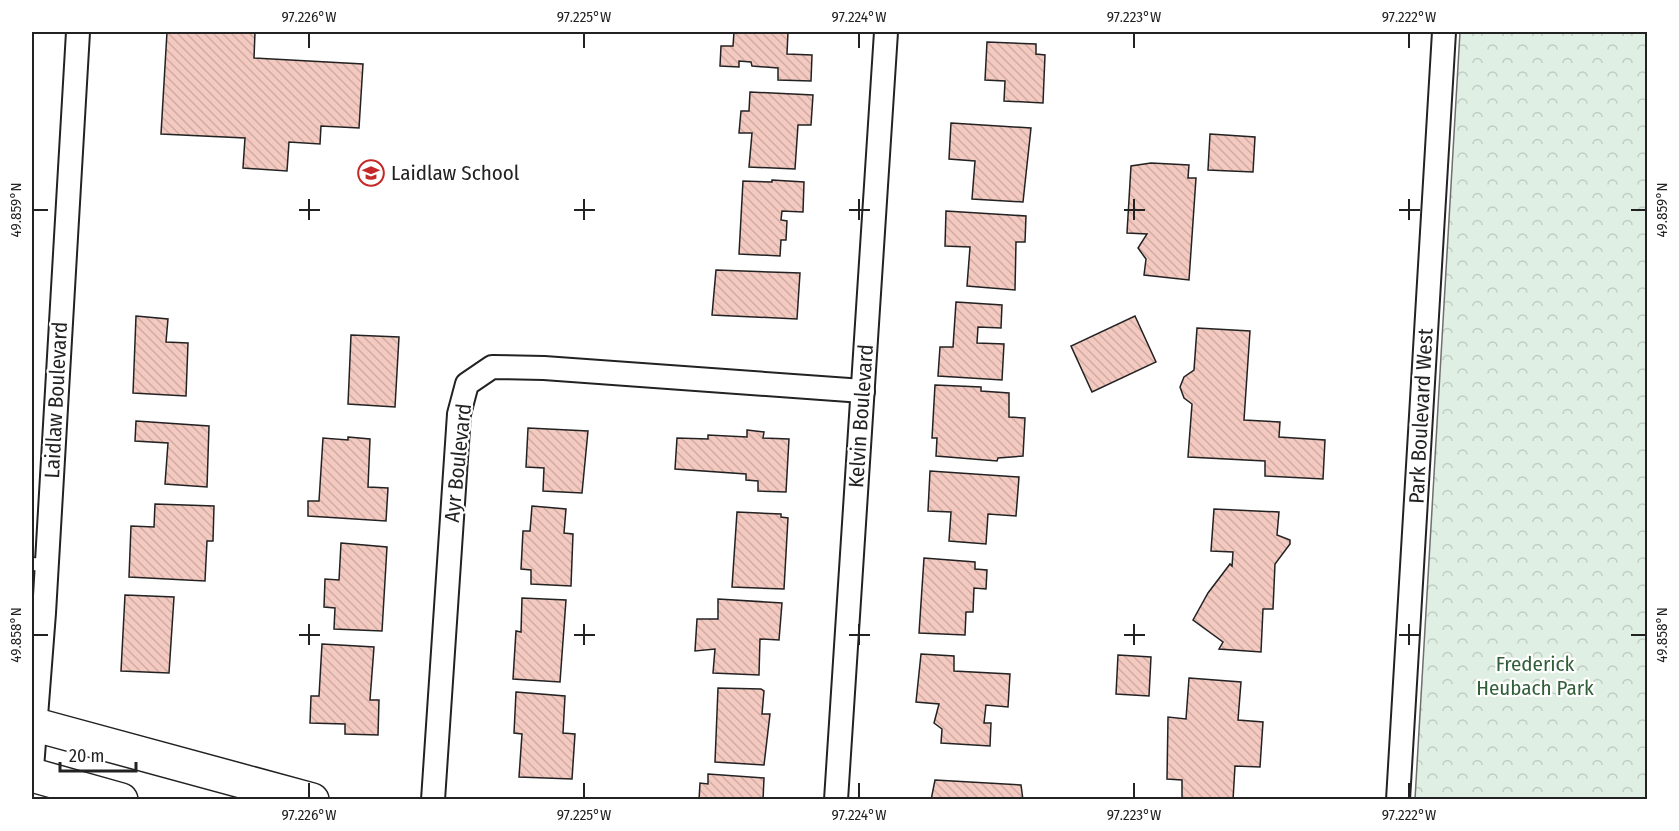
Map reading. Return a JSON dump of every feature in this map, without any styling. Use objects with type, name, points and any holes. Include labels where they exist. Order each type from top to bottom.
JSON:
[{"type":"main road","points":[[33,724],[312,800]]},
{"type":"main road","points":[[32,774],[121,800]]},
{"type":"street","name":"Laidlaw Boulevard","points":[[32,768],[39,565],[78,32]]},
{"type":"street","name":"Kelvin Boulevard","points":[[836,800],[886,32]]},
{"type":"street","name":"Park Boulevard West","points":[[1398,800],[1444,32]]},
{"type":"street","name":"Ayr Boulevard","points":[[433,800],[459,414],[467,384],[492,367],[544,368],[863,391]]},
{"type":"green space","name":"Frederick Heubach Park","points":[[1460,32],[1647,32],[1647,799],[1415,799]]},
{"type":"building","points":[[167,32],[255,32],[254,58],[363,64],[359,128],[321,126],[320,144],[289,142],[287,171],[243,168],[245,138],[161,134]]},
{"type":"building","points":[[734,32],[788,32],[787,54],[812,55],[811,81],[778,80],[778,68],[752,66],[751,62],[739,61],[739,67],[720,66],[721,46],[733,46]]},
{"type":"building","points":[[987,42],[1036,44],[1036,54],[1045,55],[1043,103],[1004,101],[1005,81],[985,80]]},
{"type":"building","points":[[750,92],[813,95],[811,125],[798,125],[795,169],[749,167],[752,133],[739,133],[741,111],[749,111]]},
{"type":"building","points":[[951,123],[1031,128],[1023,202],[972,199],[975,161],[949,159]]},
{"type":"building","points":[[1210,134],[1255,137],[1253,172],[1208,170]]},
{"type":"building","points":[[1151,163],[1189,165],[1188,178],[1196,178],[1189,280],[1144,275],[1146,259],[1138,248],[1147,234],[1127,233],[1131,166]]},
{"type":"building","points":[[772,180],[804,182],[803,212],[782,211],[781,220],[787,221],[786,240],[781,240],[780,256],[739,254],[743,181],[772,182]]},
{"type":"building","points":[[946,211],[1026,216],[1025,242],[1016,242],[1015,290],[967,286],[970,247],[945,246]]},
{"type":"building","points":[[716,270],[800,273],[797,319],[712,315]]},
{"type":"building","points":[[956,302],[1002,305],[1001,328],[978,327],[977,343],[1004,344],[1002,380],[938,376],[940,347],[953,347]]},
{"type":"building","points":[[136,316],[168,319],[166,342],[188,343],[186,396],[133,393]]},
{"type":"building","points":[[1135,316],[1156,362],[1092,392],[1071,346]]},
{"type":"building","points":[[1197,328],[1250,331],[1244,420],[1280,422],[1279,437],[1325,440],[1323,479],[1265,476],[1265,461],[1188,457],[1192,404],[1184,398],[1180,387],[1184,377],[1194,370]]},
{"type":"building","points":[[351,335],[399,337],[395,407],[348,404]]},
{"type":"building","points":[[935,385],[981,387],[981,391],[1009,393],[1009,417],[1025,418],[1023,456],[998,458],[997,461],[936,456],[937,438],[932,438]]},
{"type":"building","points":[[136,421],[209,426],[207,487],[165,484],[168,443],[135,441]]},
{"type":"building","points":[[528,428],[588,431],[582,493],[543,491],[544,468],[526,467]]},
{"type":"building","points":[[747,430],[764,432],[763,438],[789,439],[786,492],[758,491],[758,481],[746,480],[746,474],[675,469],[677,438],[708,439],[708,435],[747,437]]},
{"type":"building","points":[[348,437],[370,439],[368,487],[388,488],[386,521],[308,516],[308,501],[319,501],[323,438],[348,440]]},
{"type":"building","points":[[930,471],[1019,477],[1016,516],[988,514],[986,544],[949,541],[951,512],[928,511]]},
{"type":"building","points":[[155,504],[214,506],[213,541],[207,541],[205,581],[129,577],[131,526],[154,527]]},
{"type":"building","points":[[532,506],[566,509],[564,533],[573,534],[571,586],[531,584],[531,570],[521,569],[523,531],[530,531]]},
{"type":"building","points":[[1214,509],[1279,512],[1277,535],[1290,540],[1290,544],[1275,564],[1273,609],[1263,609],[1261,652],[1219,649],[1223,642],[1193,620],[1208,593],[1230,564],[1232,566],[1233,552],[1211,551]]},
{"type":"building","points":[[737,512],[781,514],[781,517],[788,518],[784,589],[732,587]]},
{"type":"building","points":[[341,543],[387,547],[382,631],[334,629],[335,608],[324,607],[325,579],[339,580]]},
{"type":"building","points":[[924,558],[975,562],[975,569],[987,570],[986,589],[974,588],[973,612],[966,612],[965,635],[919,633]]},
{"type":"building","points":[[125,595],[174,597],[169,673],[121,671]]},
{"type":"building","points":[[522,598],[566,600],[560,682],[513,679],[516,631],[521,632]]},
{"type":"building","points":[[718,599],[782,603],[779,640],[760,639],[759,675],[713,673],[715,649],[695,651],[697,619],[718,619]]},
{"type":"building","points":[[322,644],[374,647],[370,700],[379,700],[378,735],[345,734],[345,724],[310,723],[311,696],[319,696]]},
{"type":"building","points":[[921,654],[954,656],[954,671],[1010,674],[1008,707],[986,705],[984,723],[991,723],[990,746],[941,743],[942,729],[934,723],[939,704],[916,702]]},
{"type":"building","points":[[1118,655],[1151,657],[1149,696],[1116,694]]},
{"type":"building","points":[[1189,678],[1241,682],[1238,720],[1263,722],[1260,767],[1235,766],[1233,800],[1182,800],[1182,780],[1167,779],[1168,717],[1186,719]]},
{"type":"building","points":[[718,688],[761,689],[764,691],[762,714],[770,714],[764,765],[715,762]]},
{"type":"building","points":[[516,692],[565,696],[563,733],[575,734],[572,779],[519,777],[522,734],[514,733]]},
{"type":"building","points":[[708,774],[764,778],[763,800],[699,800],[700,783],[708,784]]},
{"type":"building","points":[[935,780],[1021,785],[1023,800],[931,800]]},
{"type":"place","name":"Laidlaw School","points":[[371,173]]}]
